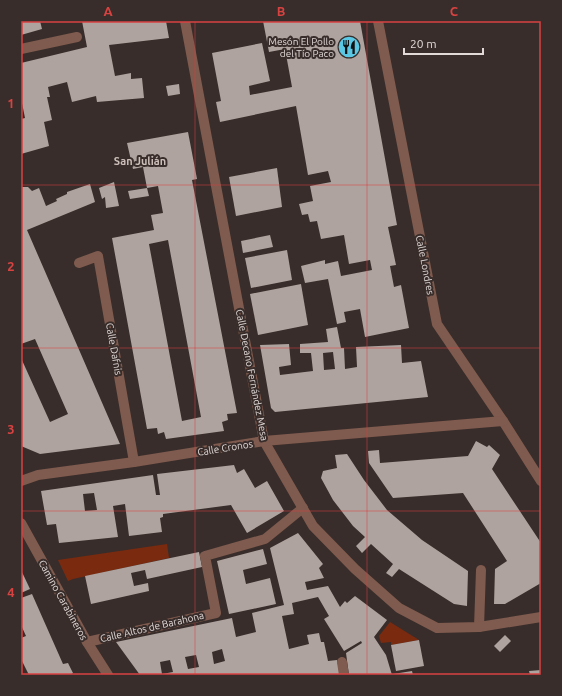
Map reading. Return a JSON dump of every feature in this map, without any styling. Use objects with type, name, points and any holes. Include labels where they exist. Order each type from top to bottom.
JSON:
[{"type":"street","name":"Calle Decano Fernández Mesa","points":[[185,21],[264,441],[313,526],[399,608],[437,628],[479,627],[541,617]]},
{"type":"street","name":"Calle Londres","points":[[378,21],[437,324],[503,421],[541,481]]},
{"type":"street","points":[[21,49],[77,37]]},
{"type":"street","name":"Calle Dafnis","points":[[79,263],[98,256],[134,462]]},
{"type":"street","name":"Calle Cronos","points":[[21,481],[38,475],[134,462],[264,441],[503,421]]},
{"type":"street","name":"Calle Altos de Barahona","points":[[87,642],[216,612],[205,556],[265,539],[303,508]]},
{"type":"street","name":"Camino Carabineros","points":[[21,523],[87,642],[108,675]]},
{"type":"street","points":[[479,627],[481,570]]},
{"type":"street","points":[[342,662],[344,675]]},
{"type":"shaded area","points":[[167,544],[169,558],[68,581],[58,560]]},
{"type":"shaded area","points":[[390,622],[419,640],[391,645],[391,642],[381,643],[379,636]]},
{"type":"building","points":[[21,21],[40,21],[42,29],[21,35]]},
{"type":"building","points":[[82,21],[166,21],[169,38],[109,45],[115,76],[131,73],[131,79],[142,78],[144,98],[97,102],[96,96],[72,102],[67,82],[48,87],[50,97],[47,97],[52,120],[44,122],[49,146],[21,154],[21,119],[25,118],[21,98],[21,63],[87,47]]},
{"type":"building","points":[[263,21],[360,21],[397,225],[388,227],[396,265],[390,266],[394,287],[401,285],[409,328],[365,337],[360,309],[344,312],[346,322],[337,324],[328,279],[305,283],[301,266],[325,260],[325,264],[338,261],[341,276],[372,270],[370,260],[349,264],[344,235],[321,239],[317,221],[310,222],[308,214],[302,215],[299,204],[313,201],[310,186],[331,182],[328,171],[308,175],[296,106],[220,122],[216,102],[221,101],[212,53],[262,43],[270,81],[249,86],[250,95],[292,87],[285,49],[269,52]]},
{"type":"building","points":[[179,84],[180,94],[168,96],[166,86]]},
{"type":"building","points":[[188,132],[197,179],[192,180],[237,413],[227,414],[228,420],[222,422],[224,431],[166,439],[164,432],[158,434],[157,428],[147,429],[112,238],[154,230],[151,215],[163,213],[158,186],[147,188],[143,167],[133,169],[127,143]],"holes":[[[168,240],[201,417],[182,421],[149,244]]]},
{"type":"building","points":[[277,168],[282,207],[236,216],[229,177]]},
{"type":"building","points":[[114,182],[119,206],[106,208],[105,197],[102,199],[99,188]]},
{"type":"building","points":[[90,184],[95,202],[27,230],[120,444],[40,454],[21,446],[21,358],[50,422],[68,414],[35,339],[21,344],[21,187],[28,187],[32,191],[39,188],[46,206],[57,201],[56,199],[67,194],[67,192]]},
{"type":"building","points":[[147,188],[149,196],[130,199],[128,191]]},
{"type":"building","points":[[270,235],[273,247],[243,253],[241,241]]},
{"type":"building","points":[[287,250],[292,280],[251,288],[245,258]]},
{"type":"building","points":[[301,284],[308,325],[258,335],[250,294]]},
{"type":"building","points":[[337,327],[341,348],[344,348],[345,369],[357,367],[356,347],[401,345],[402,363],[421,361],[428,397],[275,412],[271,408],[260,345],[289,344],[291,365],[279,367],[280,375],[313,371],[311,353],[300,353],[300,344],[328,342],[326,329]],"holes":[[[333,352],[335,369],[324,370],[323,353]]]},
{"type":"building","points":[[476,441],[487,447],[489,445],[500,455],[492,469],[541,543],[541,583],[505,604],[494,604],[495,569],[507,561],[463,493],[393,498],[369,463],[368,451],[379,450],[380,463],[468,456]]},
{"type":"building","points":[[347,454],[364,480],[387,510],[422,540],[468,571],[467,606],[454,604],[399,569],[392,577],[386,573],[393,564],[371,544],[362,553],[356,546],[365,537],[353,526],[333,500],[321,478],[323,471],[337,468],[335,455]]},
{"type":"building","points":[[234,465],[237,473],[244,469],[255,488],[267,481],[284,511],[247,533],[231,505],[163,514],[163,517],[160,518],[162,532],[129,536],[125,504],[113,506],[118,537],[59,543],[56,524],[47,525],[41,491],[153,475],[156,495],[160,495],[157,474]],"holes":[[[94,493],[97,510],[85,511],[83,494]]]},
{"type":"building","points":[[298,533],[323,564],[319,568],[324,578],[305,582],[307,590],[328,586],[340,607],[345,601],[347,603],[355,596],[387,620],[374,637],[386,655],[392,675],[349,675],[346,653],[362,643],[361,641],[344,651],[324,619],[329,616],[318,597],[292,603],[294,614],[282,616],[289,649],[309,644],[307,635],[319,633],[321,642],[324,642],[328,661],[337,660],[340,675],[140,675],[116,642],[232,618],[236,637],[256,632],[252,613],[284,605],[270,548]],"holes":[[[222,649],[225,661],[214,664],[212,652]],[[196,655],[199,667],[188,669],[185,657]],[[170,660],[173,672],[162,674],[160,662]]]},
{"type":"building","points":[[263,549],[267,564],[243,570],[246,584],[270,578],[276,604],[229,614],[217,561]]},
{"type":"building","points":[[199,552],[202,567],[147,579],[145,570],[131,573],[134,586],[148,583],[149,591],[91,604],[85,576]]},
{"type":"building","points":[[21,570],[30,589],[21,593]]},
{"type":"building","points":[[32,594],[63,664],[68,663],[73,673],[70,675],[29,675],[21,659],[21,638],[26,636],[21,625],[21,598]]},
{"type":"building","points":[[505,635],[511,641],[500,652],[494,646]]},
{"type":"building","points":[[419,640],[424,666],[396,671],[391,645]]},
{"type":"building","points":[[541,670],[540,675],[530,675],[529,671]]},
{"type":"building","points":[[412,671],[413,675],[393,675],[393,674]]},
{"type":"place","name":"Mesón El Pollo del Tío Paco","points":[[349,47]]},
{"type":"district","name":"San Julián","points":[[140,161]]}]
